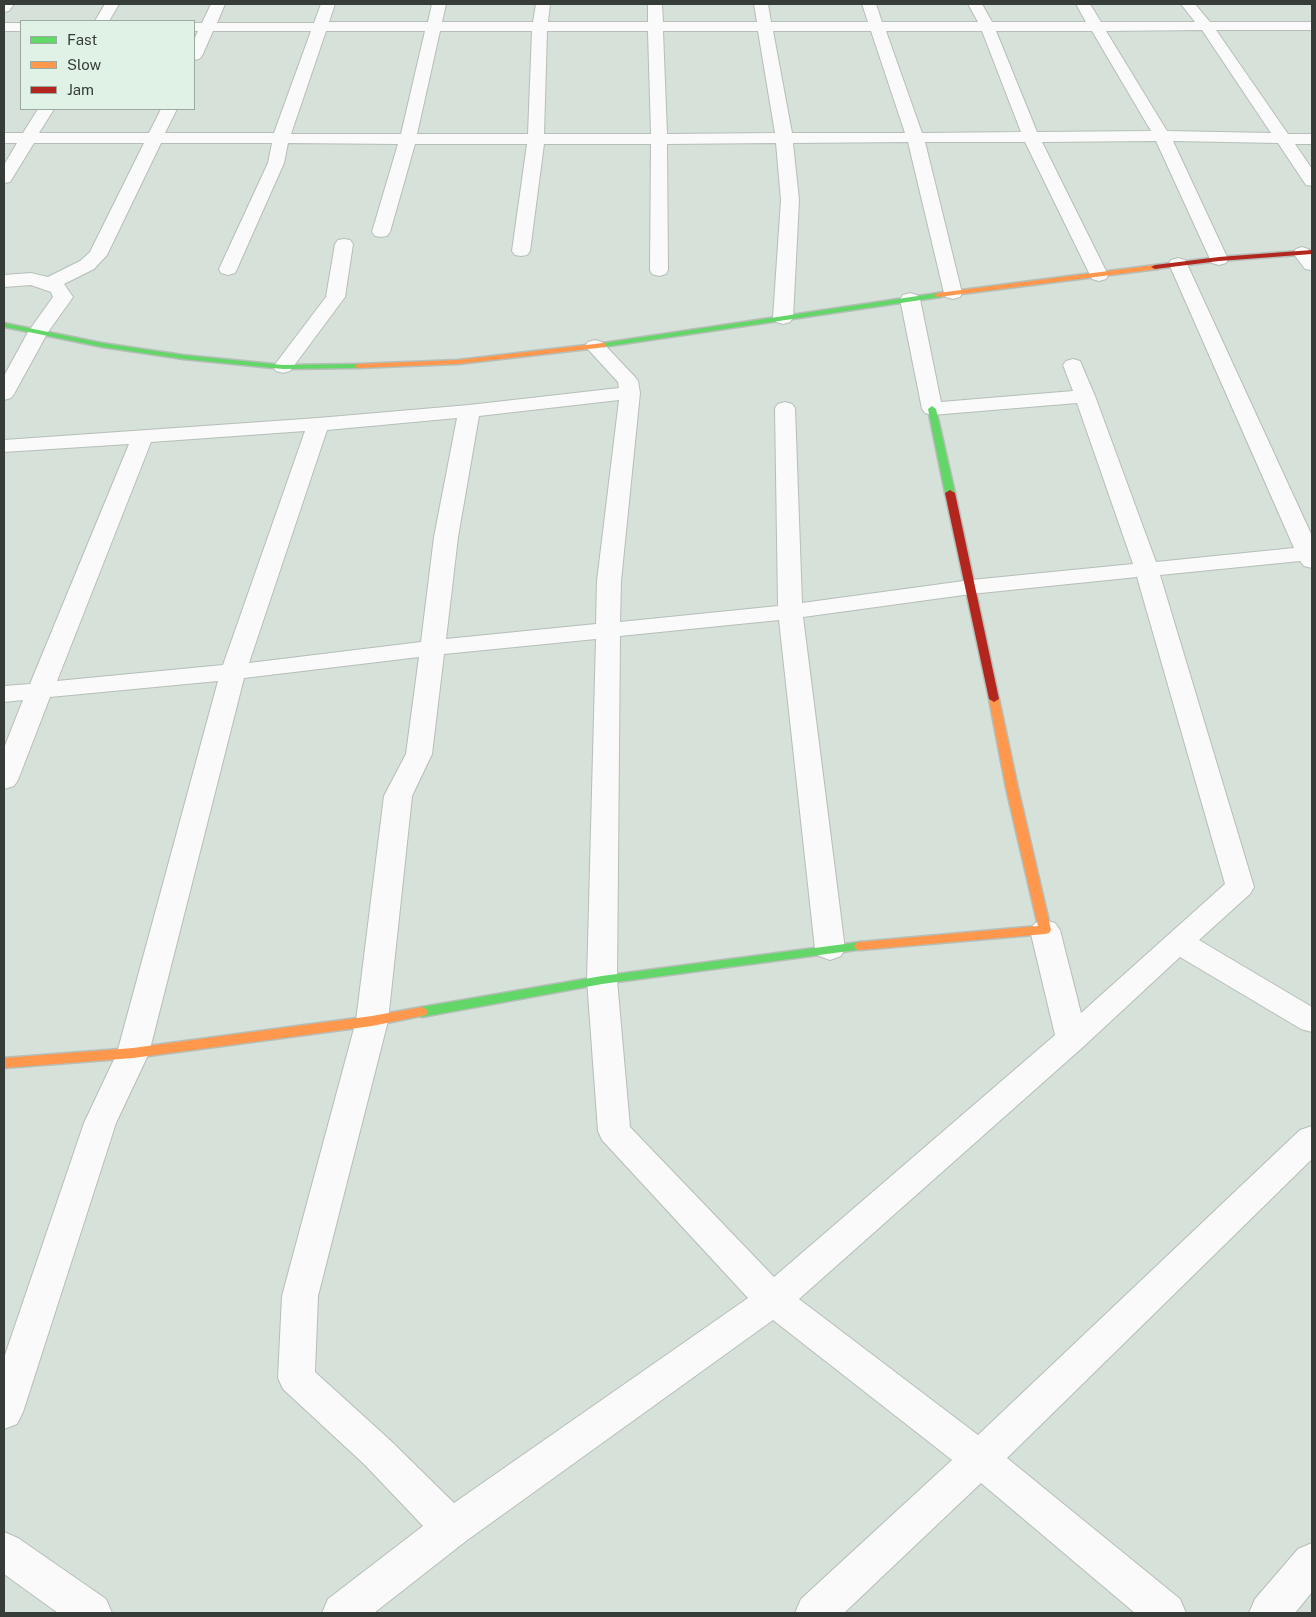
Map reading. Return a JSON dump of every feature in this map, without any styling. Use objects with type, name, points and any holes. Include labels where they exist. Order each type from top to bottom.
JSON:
[{"type":"street","points":[[4,8],[7,4]]},
{"type":"street","points":[[103,20],[112,4]]},
{"type":"street","points":[[195,52],[201,27],[218,4]]},
{"type":"street","points":[[228,269],[276,162],[281,138],[328,4]]},
{"type":"street","points":[[381,232],[408,138],[439,4]]},
{"type":"street","points":[[521,251],[536,138],[540,26],[543,4]]},
{"type":"street","points":[[655,4],[659,139],[658,270]]},
{"type":"street","points":[[761,4],[784,137],[790,200],[783,318]]},
{"type":"street","points":[[869,4],[915,137],[953,293]]},
{"type":"street","points":[[975,4],[987,26],[1031,137],[1099,275]]},
{"type":"street","points":[[1083,4],[1162,136],[1219,259]]},
{"type":"street","points":[[1188,4],[1206,26],[1312,181]]},
{"type":"street","points":[[201,27],[1206,26],[1311,20]]},
{"type":"street","points":[[4,27],[20,27]]},
{"type":"street","points":[[4,178],[45,110]]},
{"type":"street","points":[[49,284],[87,266],[98,256],[168,110]]},
{"type":"street","points":[[4,138],[659,139],[1162,136],[1312,138]]},
{"type":"street","points":[[283,367],[335,297],[344,244]]},
{"type":"street","points":[[4,325],[102,345],[283,367],[393,366],[458,362],[595,346],[953,293],[1219,259],[1309,256]]},
{"type":"street","points":[[4,694],[233,672],[432,648],[790,612],[971,587],[1311,556],[1178,264]]},
{"type":"street","points":[[4,281],[31,279],[58,288],[63,297],[38,332],[4,394]]},
{"type":"street","points":[[910,299],[1010,778],[1072,1039]]},
{"type":"street","points":[[595,346],[628,381],[630,393],[610,581],[602,980],[614,1130],[773,1300],[980,1459],[1166,1613]]},
{"type":"street","points":[[342,1613],[452,1528],[773,1300],[1072,1039],[1240,887],[1147,570],[1073,365]]},
{"type":"street","points":[[4,446],[318,424],[630,393]]},
{"type":"street","points":[[932,409],[1085,396]]},
{"type":"street","points":[[785,408],[790,612],[830,949]]},
{"type":"street","points":[[452,1528],[378,1452],[296,1378],[300,1296],[372,1021],[398,796],[419,754],[446,537],[469,410]]},
{"type":"street","points":[[4,1412],[100,1123],[133,1053],[233,672],[318,424]]},
{"type":"street","points":[[4,780],[143,436]]},
{"type":"street","points":[[4,1063],[133,1053],[372,1021],[602,980],[830,949],[1045,930]]},
{"type":"street","points":[[1178,942],[1312,1021]]},
{"type":"street","points":[[815,1613],[980,1459],[1312,1139]]},
{"type":"street","points":[[4,1551],[92,1613]]},
{"type":"street","points":[[1269,1613],[1312,1562]]},
{"type":"traffic: fast","points":[[603,345],[938,295]]},
{"type":"traffic: fast","points":[[4,325],[102,345],[183,357],[283,367],[358,366]]},
{"type":"traffic: fast","points":[[932,409],[950,493]]},
{"type":"traffic: fast","points":[[422,1012],[602,980],[860,946]]},
{"type":"traffic: slow","points":[[938,295],[1155,267]]},
{"type":"traffic: slow","points":[[358,366],[458,362],[603,345]]},
{"type":"traffic: slow","points":[[860,946],[1045,930],[1012,788],[994,699]]},
{"type":"traffic: slow","points":[[4,1063],[133,1053],[372,1021],[422,1012]]},
{"type":"traffic: jam","points":[[1155,267],[1219,259],[1312,252]]},
{"type":"traffic: jam","points":[[950,493],[994,699]]}]
